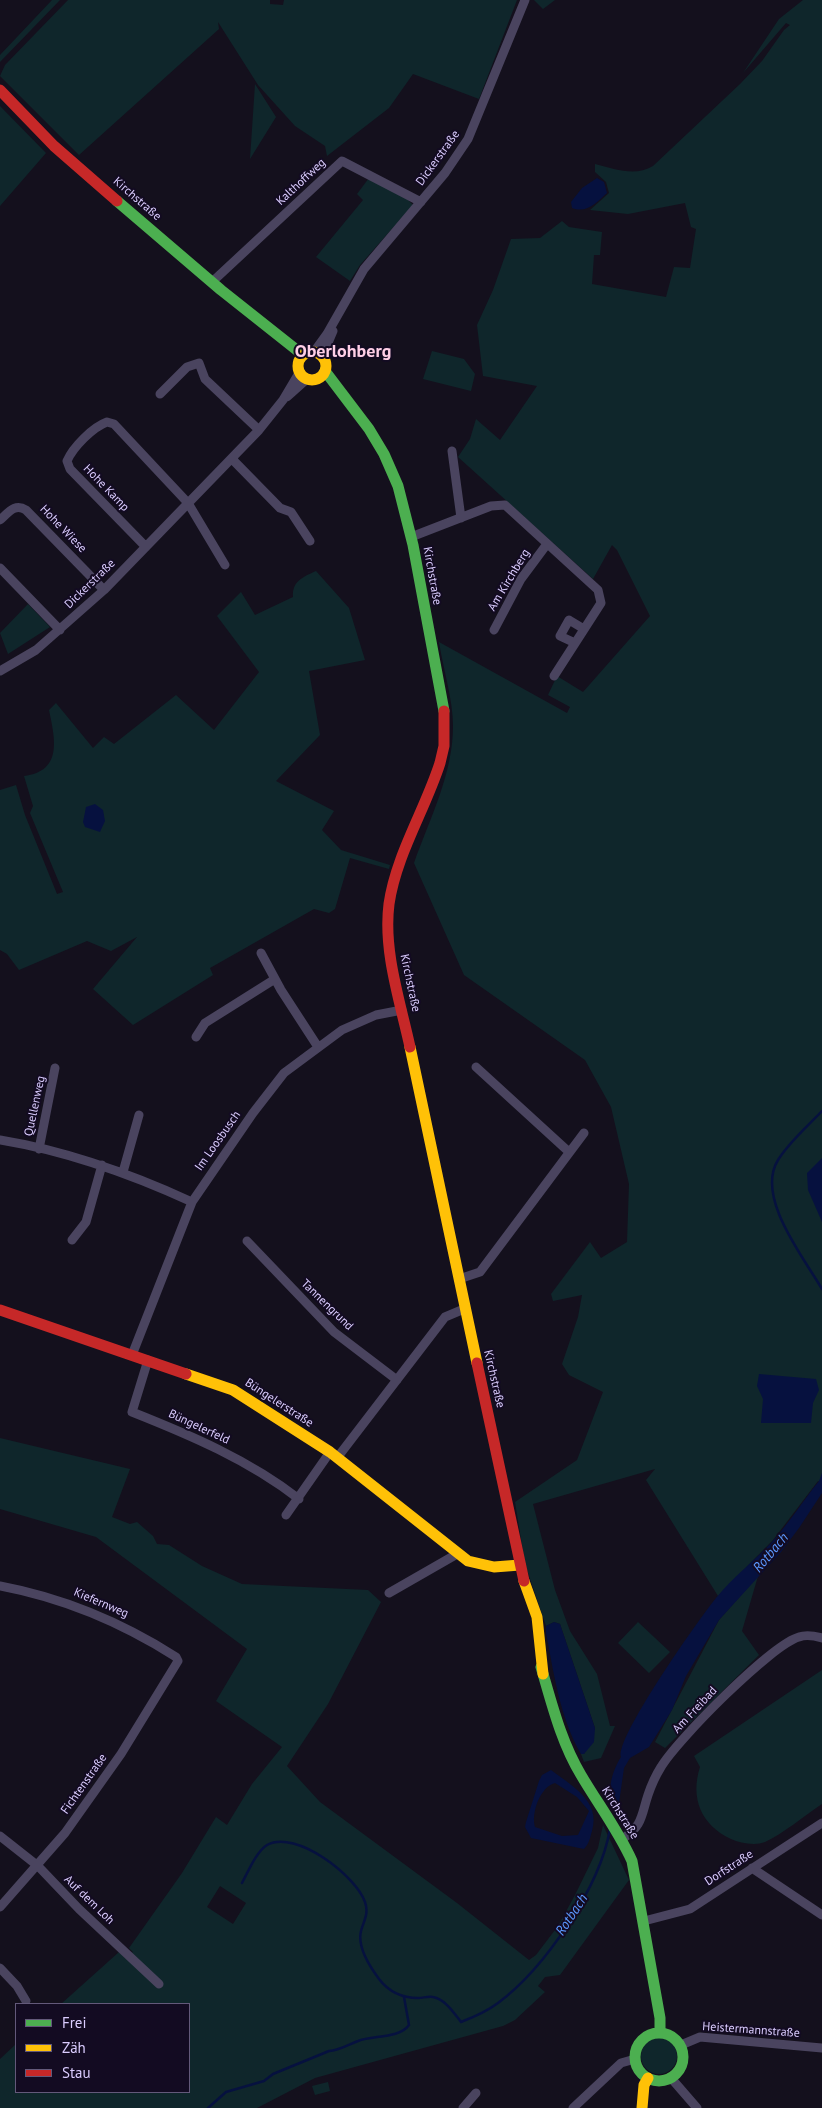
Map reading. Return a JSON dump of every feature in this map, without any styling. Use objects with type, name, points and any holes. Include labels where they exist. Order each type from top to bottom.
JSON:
[{"type":"street","name":"Dickerstraße","points":[[0,672],[36,650],[104,590],[259,430],[311,366],[364,269],[456,159],[468,139],[526,0]]},
{"type":"street","name":"Kirchstraße","points":[[0,90],[54,146],[311,366],[352,404],[364,418],[390,467],[411,537],[442,699],[444,737],[440,763],[392,891],[388,919],[388,942],[464,1309],[520,1565],[537,1617],[543,1674],[562,1736],[580,1774],[619,1835],[632,1861],[660,2018],[660,2033]]},
{"type":"street","name":"Kalthoffweg","points":[[212,282],[342,161],[421,202]]},
{"type":"street","points":[[160,394],[187,367],[199,362],[205,379],[259,430]]},
{"type":"street","name":"Hohe Kamp","points":[[146,547],[70,469],[67,461],[70,453],[101,424],[107,422],[114,424],[188,503]]},
{"type":"street","points":[[452,451],[460,518]]},
{"type":"street","points":[[232,459],[280,508],[291,512],[310,541]]},
{"type":"street","points":[[188,503],[224,565]]},
{"type":"street","name":"Hohe Wiese","points":[[0,520],[14,507],[21,506],[104,590]]},
{"type":"street","name":"Am Kirchberg","points":[[411,537],[491,506],[505,506],[598,590],[601,604],[554,676]]},
{"type":"street","name":"Am Kirchberg","points":[[494,630],[521,579],[547,544]]},
{"type":"street","points":[[0,568],[60,630]]},
{"type":"street","points":[[575,643],[560,636],[569,620],[584,628]]},
{"type":"street","points":[[261,953],[275,979],[318,1047]]},
{"type":"street","points":[[196,1037],[205,1023],[275,979]]},
{"type":"street","name":"Im Loosbusch","points":[[132,1355],[192,1202],[252,1113],[284,1073],[342,1030],[376,1015],[402,1010]]},
{"type":"street","points":[[476,1067],[569,1152]]},
{"type":"street","name":"Quellenweg","points":[[39,1149],[56,1068]]},
{"type":"street","points":[[123,1172],[139,1116]]},
{"type":"street","points":[[459,1279],[480,1272],[584,1133]]},
{"type":"street","name":"Quellenweg","points":[[0,1140],[123,1172],[192,1202]]},
{"type":"street","points":[[72,1240],[86,1222],[102,1166]]},
{"type":"street","name":"Tannengrund","points":[[247,1241],[334,1332],[397,1380]]},
{"type":"street","points":[[286,1514],[397,1380],[445,1317],[464,1309]]},
{"type":"street","name":"Büngelerstraße","points":[[0,1310],[234,1390],[333,1455],[457,1554],[480,1566],[503,1567],[520,1565]]},
{"type":"street","name":"Büngelerfeld","points":[[148,1360],[132,1412],[212,1446],[278,1482],[299,1499]]},
{"type":"street","points":[[389,1593],[457,1554]]},
{"type":"street","name":"Kiefernweg","points":[[0,1586],[51,1597],[117,1622],[176,1657],[178,1666]]},
{"type":"street","name":"Am Freibad","points":[[619,1835],[634,1831],[641,1820],[648,1793],[662,1766],[706,1715],[746,1676],[782,1646],[799,1637],[822,1638]]},
{"type":"street","name":"Fichtenstraße","points":[[0,1907],[65,1833],[121,1754],[178,1666]]},
{"type":"street","name":"Dorfstraße","points":[[644,1921],[690,1909],[822,1823]]},
{"type":"street","name":"Auf dem Loh","points":[[0,1836],[38,1866],[79,1909],[159,1984]]},
{"type":"street","points":[[752,1868],[822,1915]]},
{"type":"street","points":[[0,1968],[17,1986],[26,2001]]},
{"type":"street","points":[[660,2033],[672,2036],[680,2045],[683,2060],[677,2073],[671,2078],[664,2080],[648,2078],[637,2067],[636,2051],[644,2038],[660,2033]]},
{"type":"street","name":"Heistermannstraße","points":[[680,2045],[700,2037],[822,2048]]},
{"type":"street","points":[[572,2108],[621,2063],[635,2059]]},
{"type":"street","points":[[642,2108],[644,2085],[648,2078]]},
{"type":"street","points":[[671,2078],[697,2108]]},
{"type":"street","points":[[463,2108],[476,2093]]},
{"type":"green space","points":[[52,0],[60,0],[0,62],[0,55]]},
{"type":"green space","points":[[68,0],[270,0],[270,4],[283,5],[284,0],[517,0],[479,99],[413,74],[389,108],[327,156],[325,146],[295,126],[258,85],[218,22],[219,29],[79,155],[0,76],[5,65]]},
{"type":"green space","points":[[534,0],[555,0],[543,9]]},
{"type":"green space","points":[[803,0],[822,0],[822,1483],[818,1481],[773,1540],[718,1596],[646,1480],[655,1469],[533,1504],[555,1590],[570,1631],[597,1674],[610,1726],[615,1726],[601,1758],[584,1762],[581,1754],[584,1754],[595,1728],[560,1624],[554,1622],[546,1626],[525,1564],[515,1502],[577,1460],[603,1392],[569,1375],[562,1364],[578,1317],[582,1295],[553,1301],[551,1294],[590,1242],[601,1258],[627,1242],[629,1184],[611,1107],[585,1060],[464,975],[414,863],[445,779],[452,744],[451,706],[439,642],[567,713],[570,707],[548,695],[557,676],[583,692],[650,616],[617,550],[612,545],[593,579],[458,457],[470,439],[476,419],[500,440],[537,386],[483,376],[477,325],[493,290],[511,239],[540,238],[562,221],[569,227],[602,232],[600,255],[594,255],[592,284],[666,297],[674,267],[690,268],[696,229],[691,227],[685,203],[628,214],[590,210],[609,193],[606,182],[595,172],[595,164],[632,172],[653,166],[762,61],[784,30],[790,25],[786,23],[743,73],[779,19]]},
{"type":"green space","points":[[255,84],[276,117],[250,159]]},
{"type":"green space","points":[[0,106],[46,153],[0,206]]},
{"type":"green space","points":[[369,178],[405,197],[413,205],[360,265],[350,281],[316,257],[363,200],[357,194]]},
{"type":"green space","points":[[432,351],[464,359],[475,374],[471,391],[423,379]]},
{"type":"green space","points":[[316,571],[349,608],[365,660],[309,671],[320,735],[276,781],[334,811],[322,830],[341,850],[390,865],[389,869],[350,858],[335,909],[329,913],[314,909],[210,968],[213,975],[133,1025],[93,989],[137,937],[111,951],[87,941],[19,970],[7,954],[0,950],[0,790],[16,785],[25,815],[57,894],[63,892],[30,813],[33,806],[24,776],[37,773],[51,761],[54,742],[49,710],[56,703],[93,748],[104,737],[114,744],[176,695],[214,730],[259,672],[217,616],[241,592],[255,615],[293,597],[296,583]]},
{"type":"green space","points":[[28,604],[50,627],[8,654],[0,633]]},
{"type":"green space","points":[[0,1438],[130,1469],[112,1517],[130,1524],[137,1522],[153,1536],[157,1544],[169,1545],[202,1566],[242,1584],[368,1590],[381,1602],[328,1704],[287,1766],[320,1802],[457,1903],[529,1960],[536,1955],[558,1926],[575,1895],[598,1848],[603,1825],[629,1880],[560,1975],[545,1977],[538,1986],[545,1992],[515,2020],[503,2026],[315,2078],[257,2108],[0,2108],[0,2059],[15,2045],[15,2093],[190,2093],[190,2003],[62,2003],[119,1952],[125,1958],[133,1952],[129,1948],[182,1873],[216,1817],[227,1825],[252,1784],[282,1747],[216,1701],[247,1649],[96,1537],[0,1509]],"holes":[[[220,1886],[246,1903],[233,1924],[207,1907]]]},
{"type":"green space","points":[[758,1576],[742,1631],[759,1655],[665,1748],[655,1742],[719,1620]]},
{"type":"green space","points":[[638,1622],[670,1652],[649,1673],[618,1643]]},
{"type":"green space","points":[[822,1670],[822,1804],[765,1842],[752,1844],[731,1839],[712,1826],[700,1809],[696,1789],[700,1767],[694,1756]]},
{"type":"green space","points":[[659,2038],[666,2039],[672,2043],[676,2049],[676,2063],[672,2069],[666,2073],[659,2074],[652,2073],[646,2069],[642,2063],[641,2056],[642,2049],[646,2043],[652,2039]]},
{"type":"green space","points":[[328,2082],[330,2091],[315,2095],[312,2086]]},
{"type":"water","points":[[597,178],[604,182],[607,193],[587,208],[572,208],[571,202],[582,188]]},
{"type":"water","points":[[95,804],[103,810],[105,821],[100,832],[85,827],[83,822],[86,807]]},
{"type":"water","points":[[822,1158],[822,1222],[808,1190],[807,1173]]},
{"type":"water","points":[[759,1374],[816,1379],[819,1390],[813,1403],[811,1423],[761,1423],[763,1399],[757,1386]]},
{"type":"water","points":[[822,1473],[822,1493],[799,1528],[781,1552],[719,1620],[686,1676],[672,1710],[649,1747],[630,1758],[624,1768],[617,1817],[611,1802],[610,1787],[623,1746],[644,1704],[693,1629],[716,1598],[778,1535],[819,1481]]},
{"type":"water","points":[[554,1622],[560,1624],[595,1728],[594,1742],[584,1754],[581,1754],[568,1726],[555,1680],[546,1633],[546,1626]]},
{"type":"water","points":[[551,1770],[576,1788],[589,1803],[594,1820],[590,1838],[584,1849],[531,1838],[525,1827],[542,1775]],"holes":[[[555,1783],[577,1797],[589,1811],[578,1835],[562,1836],[535,1827],[534,1815],[538,1801],[550,1785]]]},
{"type":"waterway","name":"Rotbach","points":[[822,1111],[782,1153],[773,1175],[773,1191],[777,1209],[794,1244],[822,1289]]},
{"type":"waterway","name":"Rotbach","points":[[242,1883],[256,1857],[267,1845],[279,1842],[293,1844],[308,1849],[324,1858],[350,1880],[365,1902],[366,1914],[361,1931],[361,1944],[368,1963],[379,1979],[392,1991],[401,1995],[412,1998],[431,1997],[441,2000],[461,2022],[480,2014],[498,2003],[516,1988],[551,1948],[568,1925],[595,1876],[610,1829]]},
{"type":"waterway","points":[[208,2108],[226,2092],[264,2081],[273,2074],[329,2051],[364,2039],[399,2033],[409,2025],[404,1997]]},
{"type":"traffic: fast","points":[[117,201],[221,290],[303,355]]},
{"type":"traffic: fast","points":[[325,371],[369,429],[384,454],[398,486],[413,545],[444,711]]},
{"type":"traffic: fast","points":[[541,1667],[558,1722],[574,1762],[632,1861],[660,2018],[660,2033]]},
{"type":"traffic: fast","points":[[659,2033],[668,2035],[676,2040],[681,2048],[683,2057],[681,2066],[676,2074],[668,2079],[659,2081],[650,2079],[642,2074],[637,2066],[635,2057],[637,2048],[642,2040],[650,2035],[659,2033]]},
{"type":"traffic: slow","points":[[312,352],[322,356],[326,366],[322,376],[312,380],[302,376],[298,366],[302,356],[312,352]]},
{"type":"traffic: slow","points":[[410,1047],[477,1363]]},
{"type":"traffic: slow","points":[[186,1374],[233,1390],[330,1452],[468,1561],[494,1567],[520,1565]]},
{"type":"traffic: slow","points":[[524,1581],[537,1617],[543,1674]]},
{"type":"traffic: slow","points":[[642,2108],[644,2085],[648,2078]]},
{"type":"traffic: jam","points":[[0,90],[54,146],[117,201]]},
{"type":"traffic: jam","points":[[410,1047],[390,958],[388,940],[389,904],[404,850],[440,763],[444,746],[444,711]]},
{"type":"traffic: jam","points":[[0,1310],[186,1374]]},
{"type":"traffic: jam","points":[[477,1363],[524,1581]]},
{"type":"district","name":"Oberlohberg","points":[[343,352]]}]
